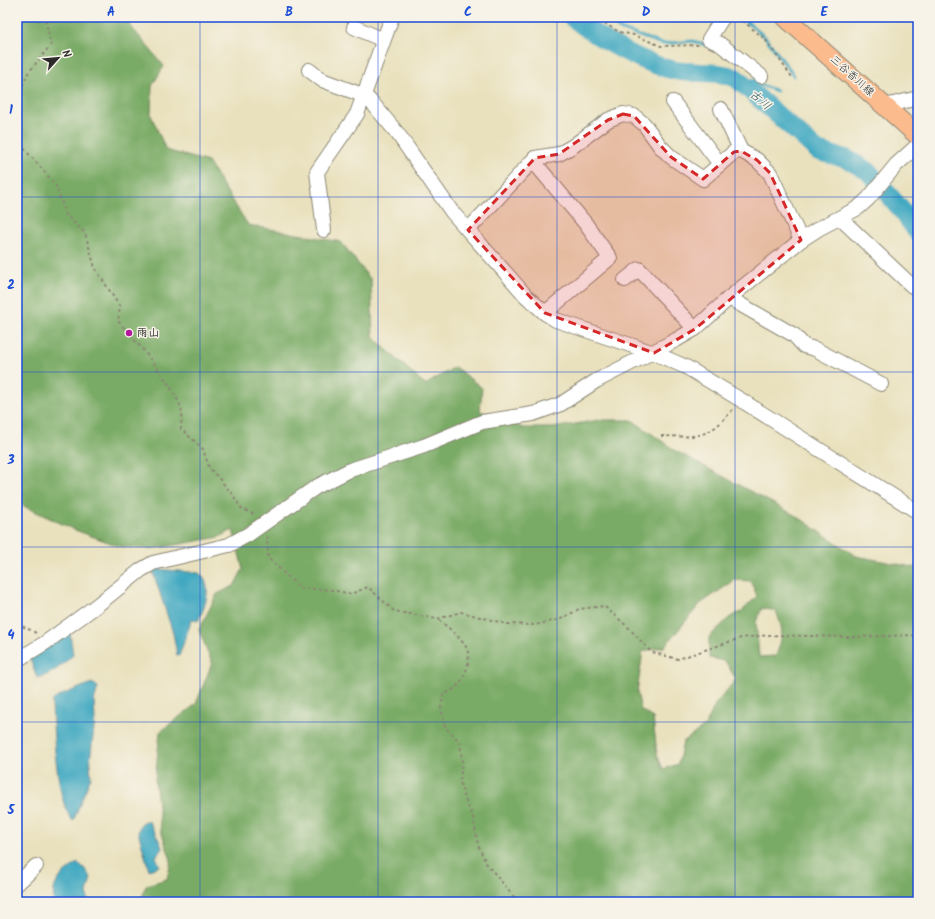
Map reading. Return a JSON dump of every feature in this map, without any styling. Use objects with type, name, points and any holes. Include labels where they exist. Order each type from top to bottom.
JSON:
[{"type":"main road","name":"三谷香川線","points":[[785,17],[918,136]]},
{"type":"street","points":[[324,230],[317,172],[357,114],[365,96],[392,17]]},
{"type":"street","points":[[723,17],[709,39],[720,44],[761,76]]},
{"type":"street","points":[[354,27],[383,40]]},
{"type":"street","points":[[309,70],[322,80],[365,96],[398,134],[452,212],[526,296],[545,313],[556,320],[654,353],[686,367],[918,512]]},
{"type":"street","points":[[885,106],[918,98]]},
{"type":"street","points":[[673,102],[720,164]]},
{"type":"street","points":[[721,109],[741,151],[757,160],[770,173],[801,240]]},
{"type":"street","points":[[468,230],[535,158],[559,154],[573,146],[608,120],[623,114],[634,116],[639,120],[671,157],[703,179],[734,152],[741,151]]},
{"type":"street","points":[[17,660],[45,643],[96,606],[141,570],[153,563],[229,545],[244,538],[316,487],[350,470],[424,446],[482,422],[533,414],[547,410],[561,404],[596,381],[654,353],[695,329],[729,298],[801,240],[818,229],[858,208],[881,185],[896,165],[918,145]]},
{"type":"street","points":[[535,158],[540,168],[585,223],[610,258],[545,313]]},
{"type":"street","points":[[840,218],[912,286]]},
{"type":"street","points":[[625,280],[639,269],[695,329]]},
{"type":"street","points":[[729,298],[794,335],[804,346],[815,349],[881,384]]},
{"type":"street","points":[[17,884],[36,866]]},
{"type":"path","points":[[17,96],[28,73],[51,45],[45,17]]},
{"type":"path","points":[[594,17],[619,32],[634,35],[661,46],[688,44],[703,46]]},
{"type":"path","points":[[738,17],[765,39],[792,77]]},
{"type":"path","points":[[17,120],[20,144],[55,184],[66,215],[85,233],[95,268],[120,307],[118,321],[152,362],[176,397],[181,409],[181,429],[203,449],[209,467],[233,495],[241,508],[266,522],[268,558],[300,588],[332,590],[351,594],[368,587],[394,611],[437,619],[447,626],[466,647],[468,655],[466,668],[461,681],[453,689],[442,695],[441,707],[445,727],[460,742],[462,760],[460,782],[466,802],[473,817],[478,845],[486,863],[518,902]]},
{"type":"path","points":[[661,436],[706,434],[718,426],[741,400]]},
{"type":"path","points":[[437,619],[461,612],[507,624],[535,625],[561,619],[580,608],[604,606],[628,627],[651,652],[678,659],[741,638],[769,635],[851,637],[918,635]]},
{"type":"path","points":[[17,624],[33,631],[45,643]]},
{"type":"highlighted area","points":[[623,114],[634,116],[671,157],[703,179],[734,152],[741,151],[757,160],[770,173],[801,240],[695,329],[654,353],[545,313],[468,230],[535,158],[559,154],[608,120]]},
{"type":"green space","points":[[17,17],[123,17],[164,66],[152,86],[151,115],[166,150],[208,162],[248,225],[341,242],[371,280],[373,337],[425,385],[455,367],[482,388],[480,411],[523,428],[553,428],[599,420],[632,420],[676,451],[798,517],[856,556],[918,568],[918,902],[141,902],[146,885],[167,879],[171,860],[161,831],[155,780],[160,732],[196,704],[212,663],[199,630],[217,594],[234,586],[243,569],[233,530],[219,537],[149,549],[119,546],[75,530],[17,503]],"holes":[[[735,580],[751,581],[757,596],[742,611],[729,618],[709,637],[709,658],[725,661],[736,679],[715,705],[705,726],[683,742],[678,764],[663,769],[657,754],[653,718],[641,710],[637,692],[643,651],[664,647],[700,604]],[[762,608],[776,611],[780,624],[782,634],[776,656],[759,657],[756,622]]]},
{"type":"water","points":[[158,569],[199,573],[204,578],[206,584],[207,596],[203,609],[198,621],[192,619],[179,656],[177,655],[173,633],[153,572]]},
{"type":"water","points":[[70,633],[73,655],[52,672],[37,678],[30,658]]},
{"type":"water","points":[[92,683],[98,687],[94,701],[95,719],[90,762],[91,777],[73,821],[67,812],[59,783],[56,765],[52,702],[63,694]]},
{"type":"water","points":[[148,820],[162,848],[156,857],[160,866],[149,870],[138,831],[142,823]]},
{"type":"water","points":[[77,863],[84,868],[91,878],[87,893],[88,902],[54,902],[54,889],[56,884],[62,875]]},
{"type":"waterway","name":"古川","points":[[572,17],[608,42],[651,63],[678,71],[715,73],[736,78],[818,151],[847,159],[868,171],[900,208],[918,233]]},
{"type":"waterway","points":[[599,17],[620,29],[662,44],[693,41],[709,46]]},
{"type":"waterway","points":[[741,17],[766,38],[794,76]]},
{"type":"waterway","points":[[754,80],[761,85],[777,91]]},
{"type":"place","name":"雨山","points":[[129,333]]}]
